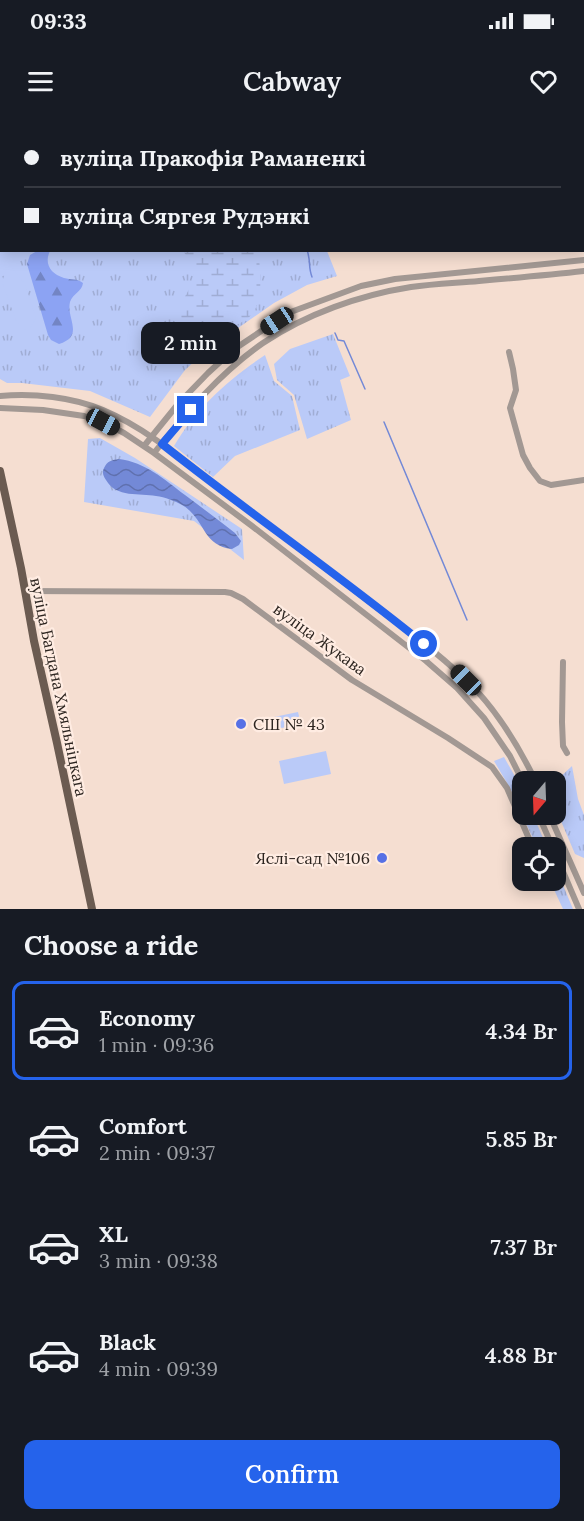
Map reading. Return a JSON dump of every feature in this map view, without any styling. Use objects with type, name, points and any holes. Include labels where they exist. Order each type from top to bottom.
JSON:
[{"type":"main road","name":"вуліца Багдана Хмяльніцкага","points":[[0,471],[5,511],[25,591],[92,909]]},
{"type":"street","points":[[144,446],[178,404],[233,350],[288,314],[362,286],[394,279],[584,260]]},
{"type":"street","points":[[154,453],[202,397],[239,361],[264,343],[318,314],[355,300],[411,287],[584,271]]},
{"type":"street","points":[[509,352],[516,390],[510,408],[523,455],[530,468],[540,481],[551,485],[584,480]]},
{"type":"street","points":[[0,396],[39,396],[72,400],[100,409],[138,427],[305,552],[457,671],[485,700],[521,751],[531,771]]},
{"type":"street","points":[[0,408],[43,410],[84,416],[103,422],[124,433],[154,453],[298,561],[457,688],[484,718],[518,771]]},
{"type":"street","points":[[298,561],[297,553],[305,552]]},
{"type":"street","name":"вуліца Жукава","points":[[25,591],[194,591],[225,592],[236,595],[358,684],[492,767],[507,788],[528,837]]},
{"type":"street","points":[[563,662],[561,722],[563,746],[567,753]]},
{"type":"street","points":[[510,756],[518,759],[521,751]]},
{"type":"street","points":[[543,825],[548,836]]},
{"type":"street","points":[[554,825],[584,893]]},
{"type":"street","points":[[548,836],[551,831],[558,832]]},
{"type":"street","points":[[566,882],[579,909]]},
{"type":"green space","points":[[0,252],[327,252],[337,276],[307,285],[274,303],[208,349],[185,370],[150,417],[90,391],[7,383],[0,379]]},
{"type":"green space","points":[[35,252],[50,252],[48,264],[55,274],[83,283],[70,302],[73,331],[67,341],[59,344],[51,340],[48,335],[27,264],[30,255]]},
{"type":"green space","points":[[184,252],[259,252],[260,292],[257,305],[251,315],[238,324],[212,334],[194,337],[184,333],[178,323],[178,315],[193,278],[194,270]]},
{"type":"green space","points":[[12,268],[25,284],[36,318],[26,330],[17,323],[2,282],[6,270]]},
{"type":"green space","points":[[333,334],[350,376],[340,380],[351,420],[307,439],[294,395],[277,380],[274,364],[290,349]]},
{"type":"green space","points":[[265,355],[274,381],[292,396],[300,430],[235,456],[213,477],[174,446],[192,419],[214,395]]},
{"type":"green space","points":[[100,438],[135,458],[242,529],[244,560],[194,521],[84,502],[88,439]]},
{"type":"green space","points":[[298,712],[301,724],[277,729],[274,717]]},
{"type":"green space","points":[[326,751],[331,774],[284,784],[279,761]]},
{"type":"green space","points":[[504,757],[512,771],[512,794],[507,783],[494,761]]},
{"type":"green space","points":[[572,766],[578,799],[584,815],[584,858],[575,854],[563,825],[566,825],[566,772]]},
{"type":"green space","points":[[527,825],[537,825],[543,837],[532,837]]},
{"type":"green space","points":[[555,891],[565,891],[573,909],[563,909]]},
{"type":"water","points":[[119,459],[137,464],[162,478],[235,533],[241,541],[239,545],[232,549],[215,543],[190,511],[176,502],[166,498],[129,494],[110,486],[103,471],[108,462]]},
{"type":"waterway","points":[[308,252],[312,277]]},
{"type":"waterway","points":[[335,333],[338,340],[344,341],[365,389]]},
{"type":"waterway","points":[[384,422],[467,620]]},
{"type":"place","name":"СШ № 43","points":[[241,724]]},
{"type":"place","name":"Яслі-сад №106","points":[[382,858]]},
{"type":"route","points":[[191,410],[162,444],[424,644]]}]
